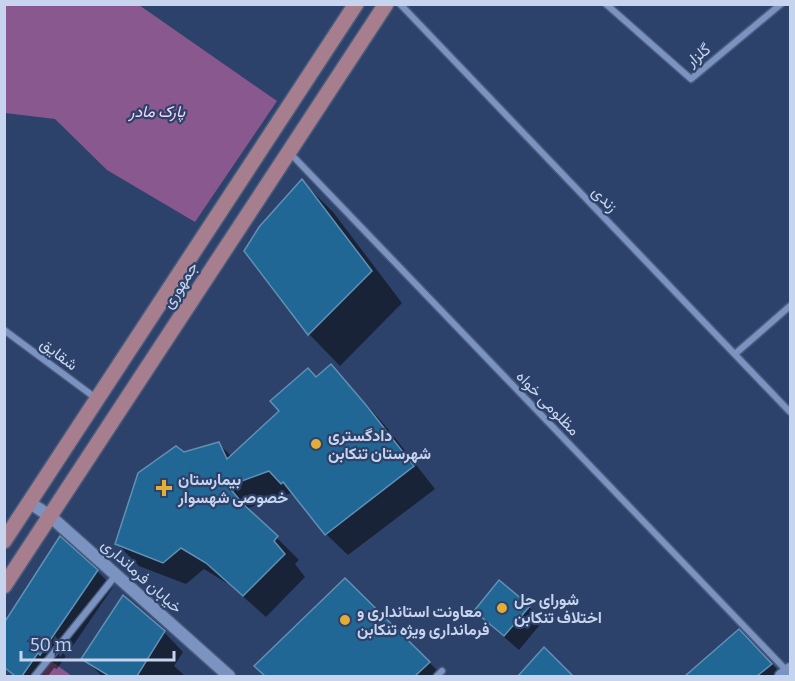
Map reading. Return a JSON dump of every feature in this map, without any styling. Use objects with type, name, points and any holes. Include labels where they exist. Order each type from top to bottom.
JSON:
[{"type":"main road","name":"جمهوری","points":[[4,541],[356,4]]},
{"type":"main road","name":"جمهوری","points":[[4,586],[386,4]]},
{"type":"main road","name":"خیابان فرمانداری","points":[[30,503],[50,516],[229,676]]},
{"type":"street","name":"زندی","points":[[400,4],[790,412]]},
{"type":"street","name":"گلزار","points":[[606,4],[691,80],[781,4]]},
{"type":"street","name":"مظلومی خواه","points":[[289,152],[786,672]]},
{"type":"street","points":[[735,354],[790,306]]},
{"type":"street","name":"شقایق","points":[[4,330],[97,400]]},
{"type":"street","points":[[35,676],[116,575]]},
{"type":"green space","name":"پارک مادر","points":[[5,4],[139,5],[277,101],[195,222],[107,170],[55,119],[5,113]]},
{"type":"green space","points":[[51,661],[72,676],[41,676]]},
{"type":"building","points":[[302,179],[372,271],[308,335],[244,251],[259,227]]},
{"type":"building","points":[[331,364],[414,466],[325,535],[283,482],[281,484],[269,471],[228,486],[243,504],[278,536],[274,541],[285,554],[243,596],[206,563],[181,548],[163,563],[115,544],[138,473],[176,446],[184,452],[219,442],[227,459],[279,411],[270,401],[308,368],[316,377]]},
{"type":"building","points":[[60,536],[98,570],[40,655],[38,653],[22,676],[15,676],[4,667],[4,623]]},
{"type":"building","name":"معاونت استانداری و فرمانداری ویژه تنکابن","points":[[345,578],[430,662],[415,676],[265,676],[254,666]]},
{"type":"building","name":"شورای حل اختلاف تنکابن","points":[[499,580],[530,606],[504,636],[474,611]]},
{"type":"building","points":[[123,595],[165,631],[137,676],[109,676],[81,659]]},
{"type":"building","points":[[739,629],[772,664],[757,676],[685,676]]},
{"type":"building","points":[[544,647],[573,676],[518,676]]},
{"type":"place","name":"دادگستری شهرستان تنکابن","points":[[316,444]]},
{"type":"place","name":"بیمارستان خصوصی شهسوار","points":[[164,488]]},
{"type":"place","name":"شورای حل اختلاف تنکابن","points":[[502,608]]},
{"type":"place","name":"معاونت استانداری و فرمانداری ویژه تنکابن","points":[[345,620]]}]
